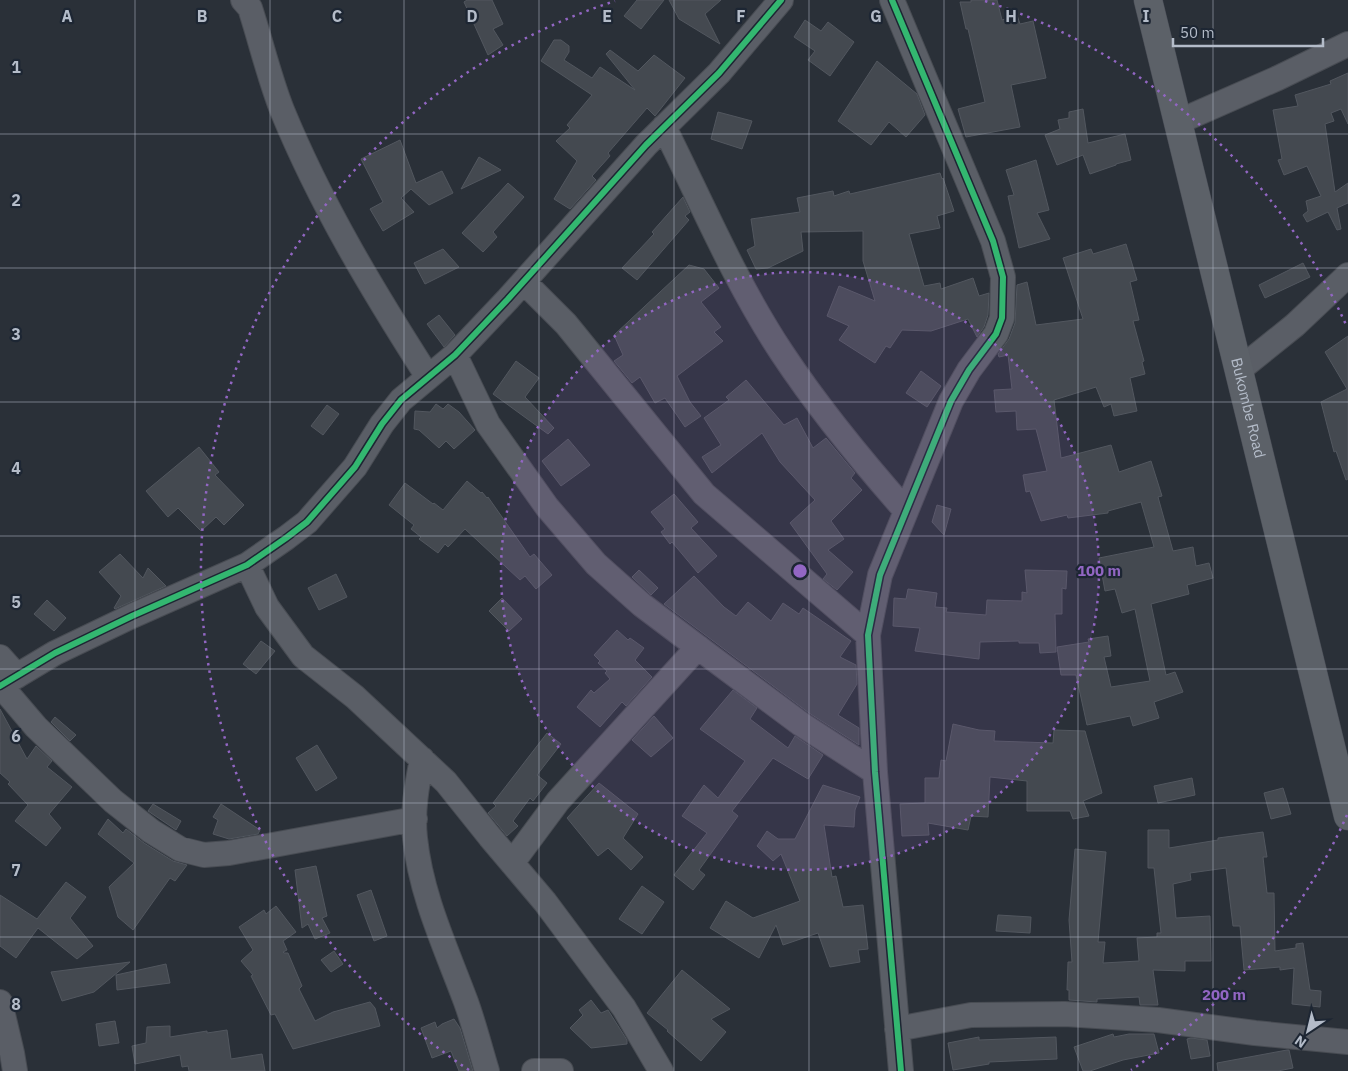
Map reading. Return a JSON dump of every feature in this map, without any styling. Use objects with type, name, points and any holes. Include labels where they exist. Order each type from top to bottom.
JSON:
[{"type":"main road","name":"Bukombe Road","points":[[1148,0],[1348,816]]},
{"type":"street","points":[[243,0],[250,8],[282,108],[332,219],[377,297],[428,377]]},
{"type":"street","points":[[6,683],[55,653],[132,616],[247,565],[307,522],[355,467],[382,424],[401,400],[455,355],[524,282],[646,145],[719,73],[780,0]]},
{"type":"street","points":[[892,0],[993,241],[1003,277],[1002,318],[996,334],[969,370],[951,401],[880,574],[868,635],[875,772],[901,1071]]},
{"type":"street","points":[[1178,122],[1278,78],[1348,44]]},
{"type":"street","points":[[664,127],[728,259],[781,351],[817,404],[858,457],[906,511]]},
{"type":"street","points":[[1239,370],[1295,325],[1348,275]]},
{"type":"street","points":[[524,282],[566,324],[704,494],[868,635]]},
{"type":"street","points":[[455,355],[488,424],[547,507],[596,564],[642,605],[698,648],[801,724],[875,772]]},
{"type":"street","points":[[247,565],[267,607],[303,656],[355,697],[446,782],[556,916],[618,1000],[660,1071]]},
{"type":"street","points":[[512,863],[558,801],[698,648]]},
{"type":"street","points":[[0,657],[6,683],[36,727],[113,801],[151,831],[180,849],[204,855],[229,853],[415,819]]},
{"type":"street","points":[[422,759],[416,789],[414,837],[422,883],[466,1002],[487,1071]]},
{"type":"street","points":[[0,1002],[15,1071]]},
{"type":"street","points":[[898,1029],[971,1015],[1065,1014],[1158,1020],[1255,1033],[1348,1042]]},
{"type":"street","points":[[534,1071],[561,1071]]},
{"type":"building","points":[[467,0],[492,0],[503,24],[493,29],[503,45],[488,55],[464,2]]},
{"type":"building","points":[[637,0],[664,0],[641,29],[624,16]]},
{"type":"building","points":[[669,0],[721,0],[705,14],[720,44],[679,19]]},
{"type":"building","points":[[971,0],[997,0],[1002,20],[1017,15],[1020,24],[1033,21],[1046,78],[1011,85],[1020,127],[966,137],[958,109],[985,102],[960,2],[971,2]]},
{"type":"building","points":[[805,20],[821,31],[828,22],[854,42],[830,76],[808,60],[815,51],[794,37]]},
{"type":"building","points":[[554,40],[561,40],[569,46],[569,52],[564,60],[592,78],[600,67],[635,90],[606,54],[610,50],[638,71],[654,55],[685,78],[655,116],[647,108],[608,153],[610,156],[592,176],[596,180],[570,209],[554,199],[577,161],[556,141],[570,128],[567,125],[592,95],[541,61]]},
{"type":"building","points":[[877,61],[917,94],[925,115],[906,137],[889,122],[871,145],[838,121]]},
{"type":"building","points":[[1348,73],[1348,124],[1341,109],[1331,113],[1334,121],[1325,124],[1335,192],[1348,183],[1348,203],[1337,208],[1341,229],[1337,230],[1328,212],[1307,222],[1303,215],[1308,211],[1306,201],[1321,196],[1307,166],[1284,175],[1278,160],[1282,159],[1273,110],[1298,106],[1295,95],[1331,84],[1330,81]]},
{"type":"building","points":[[1083,109],[1088,143],[1125,134],[1131,160],[1090,174],[1083,155],[1057,165],[1045,135],[1060,129],[1058,120],[1069,118],[1069,112]]},
{"type":"building","points":[[718,112],[752,121],[742,149],[711,139]]},
{"type":"building","points":[[400,140],[416,183],[442,171],[453,193],[429,205],[411,189],[401,198],[414,212],[383,231],[370,209],[383,202],[361,159]]},
{"type":"building","points":[[479,157],[501,170],[461,189]]},
{"type":"building","points":[[1036,160],[1049,210],[1037,213],[1050,239],[1019,248],[1008,196],[1014,195],[1006,170]]},
{"type":"building","points":[[940,173],[954,211],[937,216],[940,228],[909,234],[924,286],[940,283],[941,289],[973,278],[979,296],[989,293],[988,315],[984,327],[977,337],[968,319],[931,331],[902,330],[890,348],[886,346],[875,363],[839,340],[849,326],[827,316],[839,286],[875,301],[863,261],[863,231],[801,232],[803,251],[768,268],[756,269],[747,250],[755,246],[751,219],[800,212],[797,198],[833,191],[834,196],[849,191],[850,194]]},
{"type":"building","points":[[508,183],[524,197],[493,232],[497,237],[483,252],[462,233]]},
{"type":"building","points":[[683,197],[690,212],[685,216],[689,220],[637,280],[622,268],[654,234],[652,232]]},
{"type":"building","points":[[1126,244],[1137,280],[1130,282],[1139,320],[1133,321],[1144,361],[1142,362],[1145,374],[1130,378],[1137,411],[1114,416],[1111,404],[1104,407],[1096,387],[1054,400],[1061,458],[1111,445],[1119,472],[1151,461],[1162,496],[1158,497],[1173,551],[1193,547],[1196,566],[1209,563],[1213,578],[1187,585],[1189,594],[1151,604],[1166,675],[1175,672],[1183,692],[1154,702],[1159,718],[1133,726],[1130,716],[1087,725],[1076,675],[1061,675],[1057,647],[1089,642],[1088,639],[1108,636],[1111,656],[1104,657],[1111,687],[1150,681],[1135,609],[1122,613],[1115,589],[1105,591],[1099,558],[1154,547],[1141,502],[1108,511],[1108,513],[1068,518],[1067,515],[1041,521],[1030,491],[1026,492],[1023,475],[1047,471],[1036,429],[1017,430],[1016,411],[996,412],[994,390],[1012,389],[1008,355],[999,357],[998,354],[1009,339],[1015,323],[1017,285],[1027,282],[1036,325],[1083,319],[1063,258],[1091,249],[1093,254]]},
{"type":"building","points":[[443,249],[459,267],[425,284],[414,263]]},
{"type":"building","points":[[1303,263],[1310,277],[1265,298],[1259,285]]},
{"type":"building","points":[[689,265],[704,269],[719,288],[701,302],[721,327],[714,332],[723,341],[677,376],[690,402],[701,416],[685,427],[665,398],[655,403],[640,377],[632,383],[614,361],[623,355],[614,335]]},
{"type":"building","points":[[439,315],[455,335],[444,347],[427,324]]},
{"type":"building","points":[[1348,336],[1348,479],[1346,480],[1336,451],[1334,452],[1321,402],[1347,389],[1325,352]]},
{"type":"building","points":[[516,361],[539,378],[525,397],[554,428],[548,434],[493,394]]},
{"type":"building","points":[[921,371],[941,386],[927,407],[906,393]]},
{"type":"building","points":[[746,380],[784,425],[797,418],[813,448],[826,438],[855,473],[851,478],[862,490],[831,521],[844,539],[828,550],[853,572],[837,590],[823,579],[827,574],[790,523],[815,500],[780,462],[762,433],[712,473],[702,457],[721,445],[704,418],[729,400],[726,397]]},
{"type":"building","points":[[436,404],[443,409],[448,404],[459,412],[475,430],[454,449],[446,441],[439,448],[419,430],[414,429],[415,411],[430,412]]},
{"type":"building","points":[[327,405],[339,414],[323,435],[311,426]]},
{"type":"building","points":[[568,439],[590,465],[561,486],[542,461]]},
{"type":"building","points":[[199,447],[219,472],[215,475],[244,505],[224,525],[216,517],[201,531],[178,508],[168,517],[146,491]]},
{"type":"building","points":[[467,481],[488,497],[530,557],[534,554],[552,575],[536,589],[525,576],[520,580],[465,529],[448,547],[445,544],[438,553],[419,539],[421,537],[411,529],[414,525],[389,505],[405,483],[443,510]]},
{"type":"building","points":[[674,494],[698,522],[691,528],[717,556],[698,573],[672,542],[670,544],[661,532],[665,529],[651,512]]},
{"type":"building","points":[[937,505],[951,509],[944,535],[932,522]]},
{"type":"building","points":[[120,554],[143,578],[148,568],[166,586],[115,609],[121,596],[99,572]]},
{"type":"building","points":[[639,570],[658,588],[651,595],[632,577]]},
{"type":"building","points":[[1025,570],[1067,571],[1066,589],[1062,588],[1062,614],[1055,614],[1056,652],[1040,653],[1039,643],[1019,643],[1019,641],[980,642],[979,659],[915,651],[920,628],[893,626],[894,598],[906,599],[908,589],[937,593],[935,607],[947,608],[946,612],[986,615],[987,600],[1022,601],[1022,592],[1027,593]]},
{"type":"building","points":[[336,574],[347,597],[319,610],[308,588]]},
{"type":"building","points":[[694,576],[724,607],[736,616],[748,602],[771,621],[783,603],[799,614],[803,608],[851,641],[840,657],[856,665],[857,684],[838,715],[859,728],[859,745],[809,713],[664,604]]},
{"type":"building","points":[[502,598],[522,619],[509,631],[489,611]]},
{"type":"building","points":[[47,600],[66,618],[54,631],[34,614]]},
{"type":"building","points":[[617,630],[628,640],[630,638],[644,648],[635,660],[652,677],[626,706],[622,702],[600,727],[577,707],[591,690],[594,693],[610,679],[605,673],[607,671],[598,663],[600,661],[594,655]]},
{"type":"building","points":[[261,641],[275,651],[256,674],[243,664]]},
{"type":"building","points":[[733,690],[757,708],[750,719],[788,748],[795,736],[823,755],[808,779],[773,758],[732,811],[738,816],[699,870],[705,875],[693,890],[674,875],[707,833],[682,816],[704,785],[718,798],[745,761],[700,729]]},
{"type":"building","points":[[0,709],[27,759],[36,746],[52,761],[47,767],[72,787],[49,814],[61,828],[46,846],[15,821],[28,805],[8,784],[10,782],[0,773]]},
{"type":"building","points":[[654,716],[673,738],[651,757],[632,740]]},
{"type":"building","points":[[55,717],[76,735],[70,741],[51,722]]},
{"type":"building","points":[[953,724],[979,730],[995,731],[994,741],[1053,743],[1054,730],[1085,731],[1102,793],[1083,801],[1089,816],[1073,819],[1070,811],[1027,811],[1027,781],[990,777],[988,817],[971,816],[968,830],[928,823],[929,835],[902,836],[900,804],[925,803],[925,778],[939,778],[941,760],[946,761]]},
{"type":"building","points":[[547,733],[561,744],[537,775],[547,783],[533,801],[530,798],[513,821],[518,826],[507,836],[488,813],[496,806],[493,803]]},
{"type":"building","points":[[317,745],[337,778],[316,791],[296,758]]},
{"type":"building","points":[[1192,778],[1195,795],[1158,803],[1154,786]]},
{"type":"building","points":[[599,783],[638,814],[623,838],[643,857],[631,870],[608,848],[598,856],[567,818]]},
{"type":"building","points":[[823,785],[860,797],[855,810],[854,827],[824,825],[832,877],[836,876],[843,907],[863,905],[868,949],[858,950],[860,962],[830,967],[818,933],[783,945],[776,925],[759,958],[710,928],[726,901],[753,918],[800,901],[781,854],[773,861],[757,846],[767,831],[778,839],[795,839]]},
{"type":"building","points":[[1283,788],[1291,814],[1271,819],[1264,793]]},
{"type":"building","points":[[153,804],[181,821],[176,830],[148,811]]},
{"type":"building","points":[[221,804],[260,830],[258,834],[229,839],[213,834],[218,820],[213,817]]},
{"type":"building","points":[[108,819],[123,833],[126,829],[173,861],[187,865],[175,881],[170,878],[133,930],[118,917],[109,887],[134,863],[98,834]]},
{"type":"building","points":[[1148,830],[1169,830],[1169,848],[1218,840],[1218,838],[1263,832],[1267,857],[1263,857],[1267,893],[1274,893],[1275,951],[1296,948],[1296,944],[1303,943],[1310,990],[1321,991],[1320,1007],[1292,1004],[1294,968],[1280,970],[1280,967],[1244,970],[1240,926],[1233,926],[1226,868],[1190,873],[1191,880],[1173,884],[1176,918],[1210,916],[1211,961],[1185,961],[1185,971],[1153,970],[1158,1005],[1140,1005],[1139,997],[1097,999],[1097,1002],[1069,1000],[1069,990],[1067,990],[1068,962],[1072,962],[1069,920],[1075,849],[1106,852],[1098,942],[1105,942],[1103,963],[1139,961],[1137,938],[1157,937],[1157,933],[1161,933],[1154,868],[1148,868]]},
{"type":"building","points":[[316,866],[327,916],[322,918],[330,933],[315,939],[308,924],[302,928],[295,870]]},
{"type":"building","points":[[66,882],[86,897],[70,918],[93,946],[77,959],[38,928],[16,958],[0,946],[0,895],[37,919]]},
{"type":"building","points":[[642,886],[664,902],[642,934],[619,919]]},
{"type":"building","points":[[371,890],[387,936],[374,941],[357,895]]},
{"type":"building","points":[[276,906],[296,932],[283,941],[287,950],[283,952],[288,953],[302,986],[299,989],[315,1021],[333,1012],[370,1002],[375,1008],[380,1026],[293,1049],[275,1014],[271,1015],[251,976],[253,975],[241,961],[253,950],[239,927],[264,910],[266,914]]},
{"type":"building","points":[[998,915],[1031,917],[1030,933],[996,931]]},
{"type":"building","points":[[334,951],[343,964],[331,972],[321,960]]},
{"type":"building","points":[[130,962],[94,992],[62,1001],[51,972]]},
{"type":"building","points":[[166,964],[170,983],[117,990],[116,975]]},
{"type":"building","points":[[682,970],[730,1009],[711,1019],[726,1032],[701,1061],[647,1013]]},
{"type":"building","points":[[591,1000],[601,1013],[608,1010],[627,1040],[627,1044],[591,1048],[570,1028],[583,1015],[579,1010]]},
{"type":"building","points":[[454,1019],[460,1028],[473,1071],[459,1071],[451,1051],[432,1058],[421,1028],[435,1022],[437,1028]]},
{"type":"building","points":[[115,1021],[119,1043],[99,1046],[96,1024]]},
{"type":"building","points":[[170,1026],[170,1037],[227,1030],[231,1059],[262,1054],[265,1071],[189,1071],[188,1066],[182,1067],[180,1055],[135,1064],[132,1046],[146,1043],[147,1027]]},
{"type":"building","points":[[1113,1034],[1114,1037],[1129,1034],[1154,1034],[1159,1053],[1123,1060],[1090,1071],[1083,1071],[1074,1047]]},
{"type":"building","points":[[979,1037],[979,1040],[1056,1037],[1057,1059],[989,1062],[989,1064],[953,1070],[948,1043]]},
{"type":"building","points":[[1187,1039],[1207,1040],[1210,1056],[1191,1059]]},
{"type":"building","points":[[1289,1050],[1293,1068],[1278,1071],[1218,1071],[1217,1063]]},
{"type":"cycle path","points":[[0,686],[55,653],[132,616],[247,565],[307,522],[355,467],[382,424],[401,400],[455,355],[508,299],[646,145],[719,73],[781,0]]},
{"type":"cycle path","points":[[892,0],[993,241],[1003,277],[1002,318],[996,334],[969,370],[951,401],[880,575],[868,635],[875,772],[901,1071]]}]
